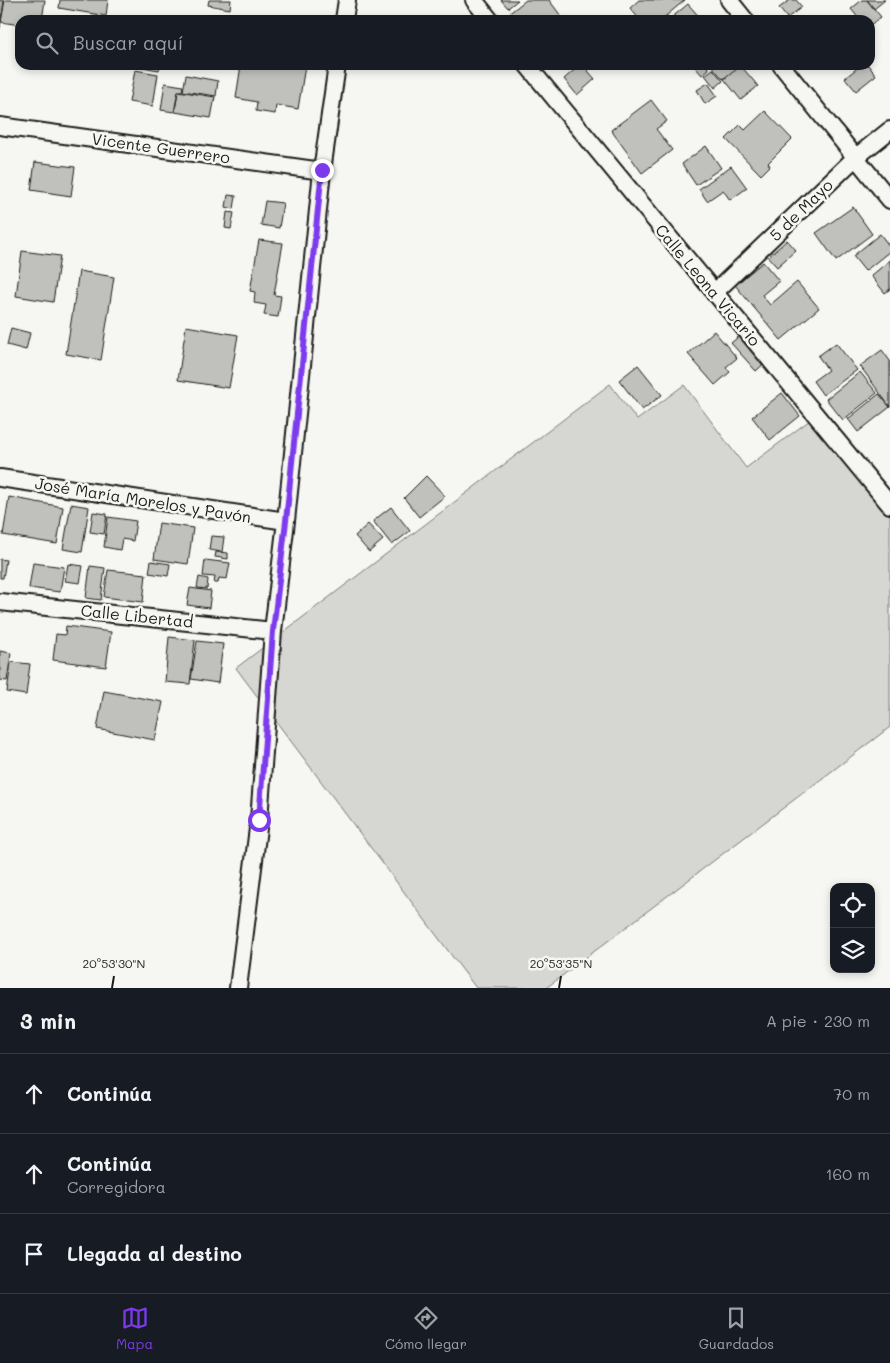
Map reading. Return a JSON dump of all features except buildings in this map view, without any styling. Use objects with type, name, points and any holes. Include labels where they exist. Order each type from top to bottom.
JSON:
[{"type":"street","points":[[345,15],[347,0]]},
{"type":"street","points":[[474,0],[486,15]]},
{"type":"street","points":[[729,0],[741,15]]},
{"type":"street","points":[[238,988],[259,820],[273,631],[322,170],[336,70]]},
{"type":"street","name":"Calle Leona Vicario","points":[[531,70],[890,505]]},
{"type":"street","points":[[785,70],[890,200]]},
{"type":"street","name":"Vicente Guerrero","points":[[0,126],[322,170]]},
{"type":"street","name":"5 de Mayo","points":[[714,293],[855,158],[890,130]]},
{"type":"street","name":"José María Morelos y Pavón","points":[[0,478],[286,521]]},
{"type":"street","name":"Calle Libertad","points":[[0,602],[273,631]]},
{"type":"shaded area","points":[[610,384],[637,420],[684,385],[746,468],[818,414],[890,509],[890,727],[546,988],[476,988],[236,668]]},
{"type":"route","points":[[259,820],[273,631],[322,170]]}]
